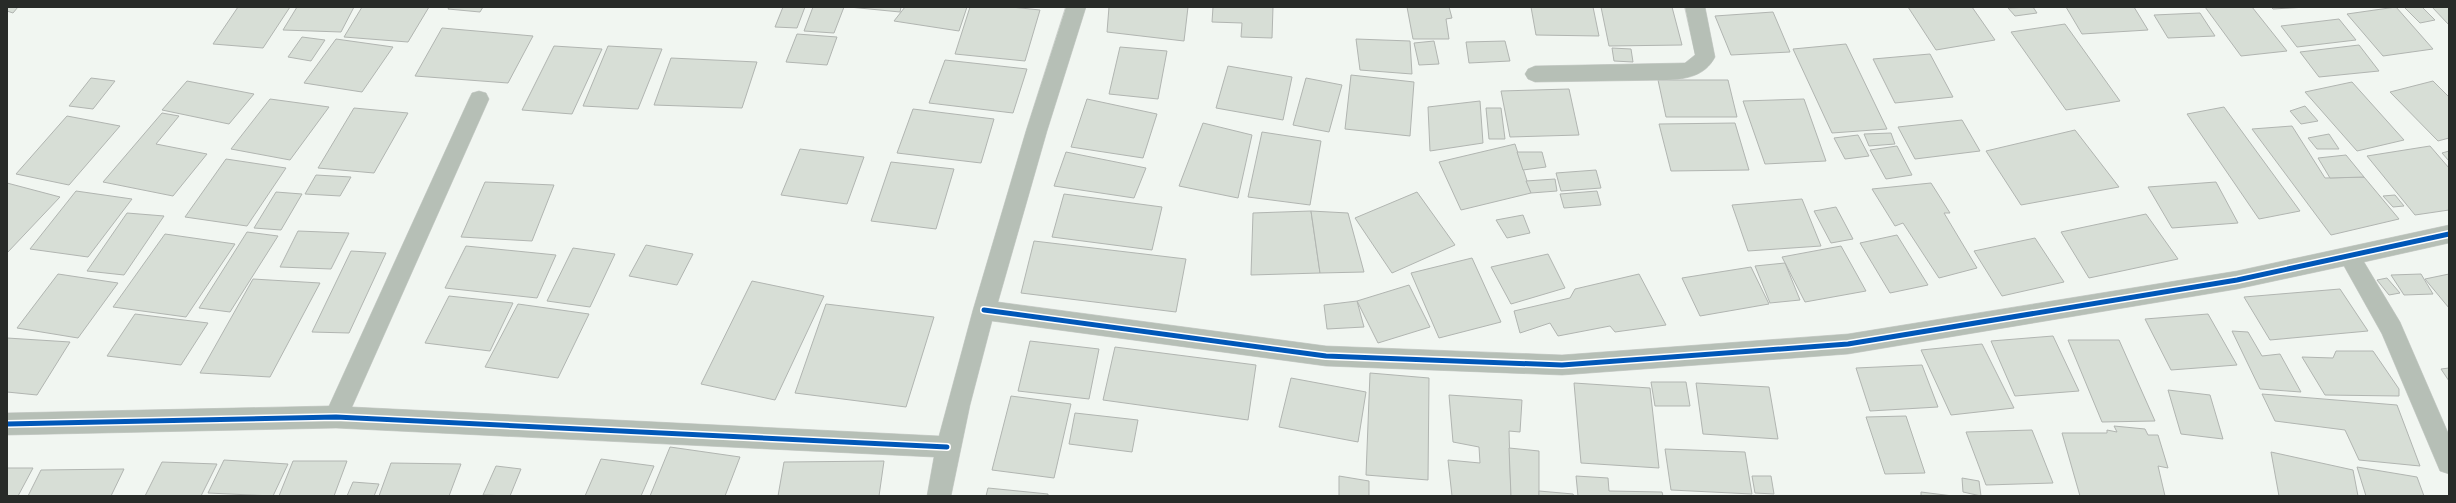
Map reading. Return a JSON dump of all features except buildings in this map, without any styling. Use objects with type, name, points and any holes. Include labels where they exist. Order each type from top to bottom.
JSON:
[{"type":"street","points":[[939,496],[947,448],[984,310],[1046,97],[1076,7]]},
{"type":"street","points":[[1534,74],[1667,72],[1684,71],[1697,67],[1705,57],[1695,7]]},
{"type":"street","points":[[336,417],[479,99]]},
{"type":"street","points":[[984,310],[1326,356],[1562,365],[1848,344],[2237,280],[2350,257],[2449,234]]},
{"type":"street","points":[[2350,257],[2392,329],[2449,463]]},
{"type":"street","points":[[7,424],[336,417],[947,448]]},
{"type":"cycle path","points":[[984,310],[1326,356],[1562,365],[1848,344],[2237,280],[2449,234]]},
{"type":"cycle path","points":[[7,424],[336,417],[947,447]]}]
